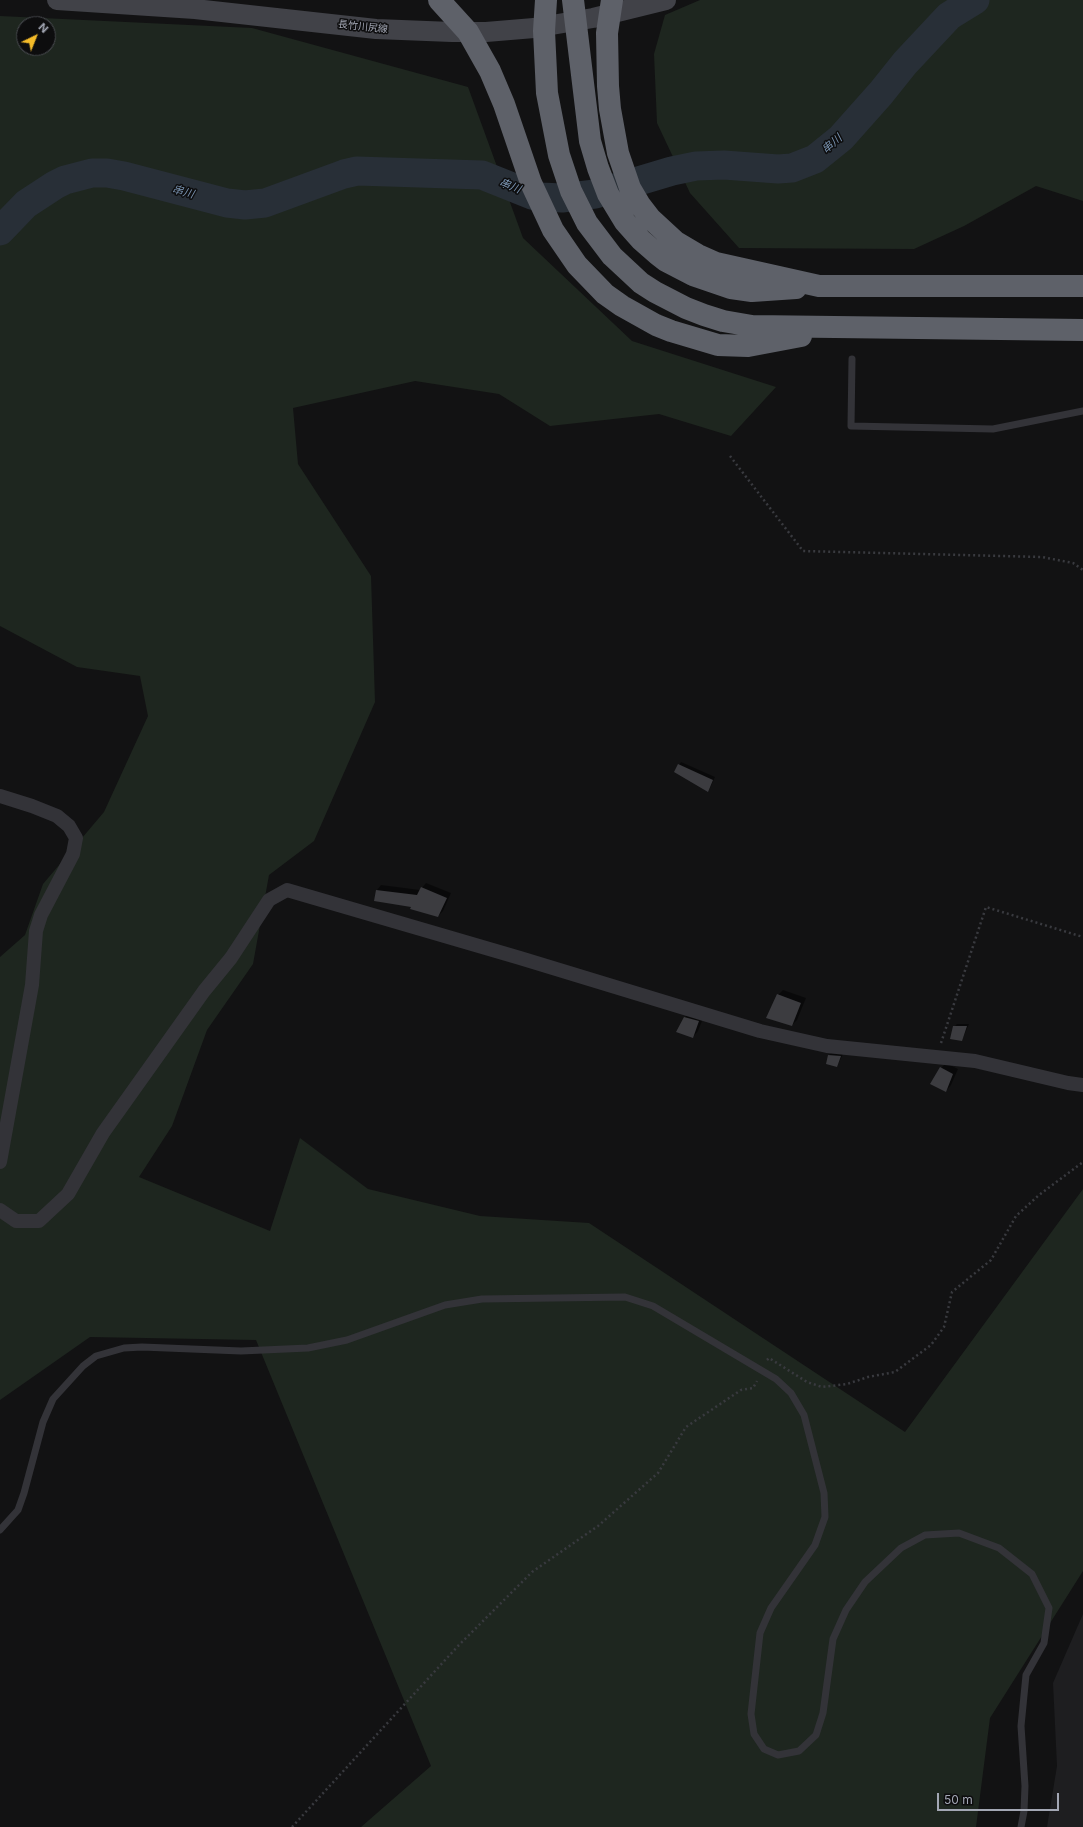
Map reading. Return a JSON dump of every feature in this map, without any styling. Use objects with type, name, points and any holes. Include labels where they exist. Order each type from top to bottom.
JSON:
[{"type":"highway","points":[[438,0],[468,32],[490,71],[541,206],[553,230],[577,265],[605,294],[641,317],[671,331],[718,345],[748,346],[846,328]]},
{"type":"highway","points":[[546,0],[544,15],[544,54],[550,112],[559,155],[571,191],[587,223],[612,256],[641,283],[686,308],[723,321],[752,326],[1083,330]]},
{"type":"highway","points":[[573,0],[590,141],[602,180],[615,206],[633,232],[666,262],[693,276],[734,278],[819,286],[1083,286]]},
{"type":"highway","points":[[612,0],[607,45],[610,109],[618,153],[630,188],[650,218],[676,242],[734,278]]},
{"type":"highway","points":[[1004,287],[1083,273]]},
{"type":"highway","points":[[1017,329],[1083,343]]},
{"type":"main road","name":"長竹川尻線","points":[[57,0],[195,9],[376,29],[486,32],[542,27],[593,18],[666,0]]},
{"type":"street","points":[[0,796],[57,816],[69,826],[76,838],[73,854],[42,915],[36,931],[32,985],[0,1162]]},
{"type":"street","points":[[0,1210],[16,1221],[39,1221],[68,1194],[103,1133],[204,991],[231,958],[270,900],[288,890],[520,958],[760,1031],[827,1046],[974,1061],[1068,1083],[1083,1085]]},
{"type":"lane","points":[[852,359],[851,426],[993,429],[1083,411]]},
{"type":"lane","points":[[0,1530],[18,1510],[43,1422],[53,1399],[83,1366],[96,1356],[108,1351],[142,1347],[172,1347],[241,1351],[308,1348],[346,1340],[446,1305],[482,1299],[625,1297],[653,1306],[776,1379],[791,1393],[804,1415],[824,1493],[825,1517],[815,1545],[771,1608],[760,1633],[750,1714],[754,1734],[764,1749],[778,1755],[800,1751],[816,1735],[823,1713],[833,1639],[846,1610],[866,1582],[901,1548],[925,1535],[959,1533],[999,1548],[1032,1574],[1049,1608],[1044,1643],[1026,1675],[1021,1726],[1025,1786],[1024,1811],[1021,1827]]},
{"type":"path","points":[[730,456],[803,551],[1042,557],[1073,563],[1083,570]]},
{"type":"path","points":[[937,1057],[986,907],[1083,937]]},
{"type":"path","points":[[807,1382],[822,1387],[847,1384],[868,1377],[895,1372],[931,1345],[944,1327],[952,1292],[991,1260],[1016,1216],[1039,1195],[1083,1162]]},
{"type":"path","points":[[292,1827],[458,1646],[532,1572],[598,1526],[658,1473],[686,1427],[741,1390],[753,1388]]},
{"type":"shaded area","points":[[700,0],[1083,0],[1083,201],[1036,186],[964,226],[914,249],[739,248],[690,193],[657,123],[654,54],[665,15]]},
{"type":"shaded area","points":[[0,16],[16,17],[16,56],[56,56],[56,19],[252,28],[468,87],[523,238],[632,341],[776,387],[731,436],[659,414],[550,426],[499,394],[415,381],[293,408],[298,464],[371,576],[375,702],[314,841],[269,875],[253,964],[207,1030],[172,1126],[139,1177],[270,1231],[300,1138],[368,1189],[480,1216],[589,1223],[905,1432],[1083,1189],[1083,1571],[990,1718],[976,1827],[361,1827],[431,1766],[256,1340],[90,1337],[0,1400],[0,957],[25,935],[43,884],[104,812],[148,716],[140,676],[77,667],[0,626]]},
{"type":"shaded area","points":[[1083,1614],[1083,1827],[1047,1827],[1057,1766],[1053,1683]]},
{"type":"building","points":[[678,764],[713,780],[708,792],[674,772]]},
{"type":"building","points":[[421,887],[447,898],[438,917],[410,909],[411,907],[374,901],[376,890],[417,895]]},
{"type":"building","points":[[777,994],[801,1003],[792,1026],[766,1018]]},
{"type":"building","points":[[684,1017],[699,1021],[693,1038],[676,1032]]},
{"type":"building","points":[[953,1026],[967,1026],[962,1041],[950,1039]]},
{"type":"building","points":[[828,1055],[841,1056],[837,1067],[826,1064]]},
{"type":"building","points":[[940,1067],[953,1074],[946,1092],[930,1084]]},
{"type":"waterway","name":"串川","points":[[0,231],[26,204],[55,185],[65,180],[92,173],[107,173],[124,176],[227,203],[245,205],[265,203],[344,174],[357,171],[482,175],[532,195],[562,198],[595,194],[672,171],[696,166],[724,165],[778,169],[792,168],[815,159],[841,138],[881,93],[905,63],[949,16],[975,0]]}]
